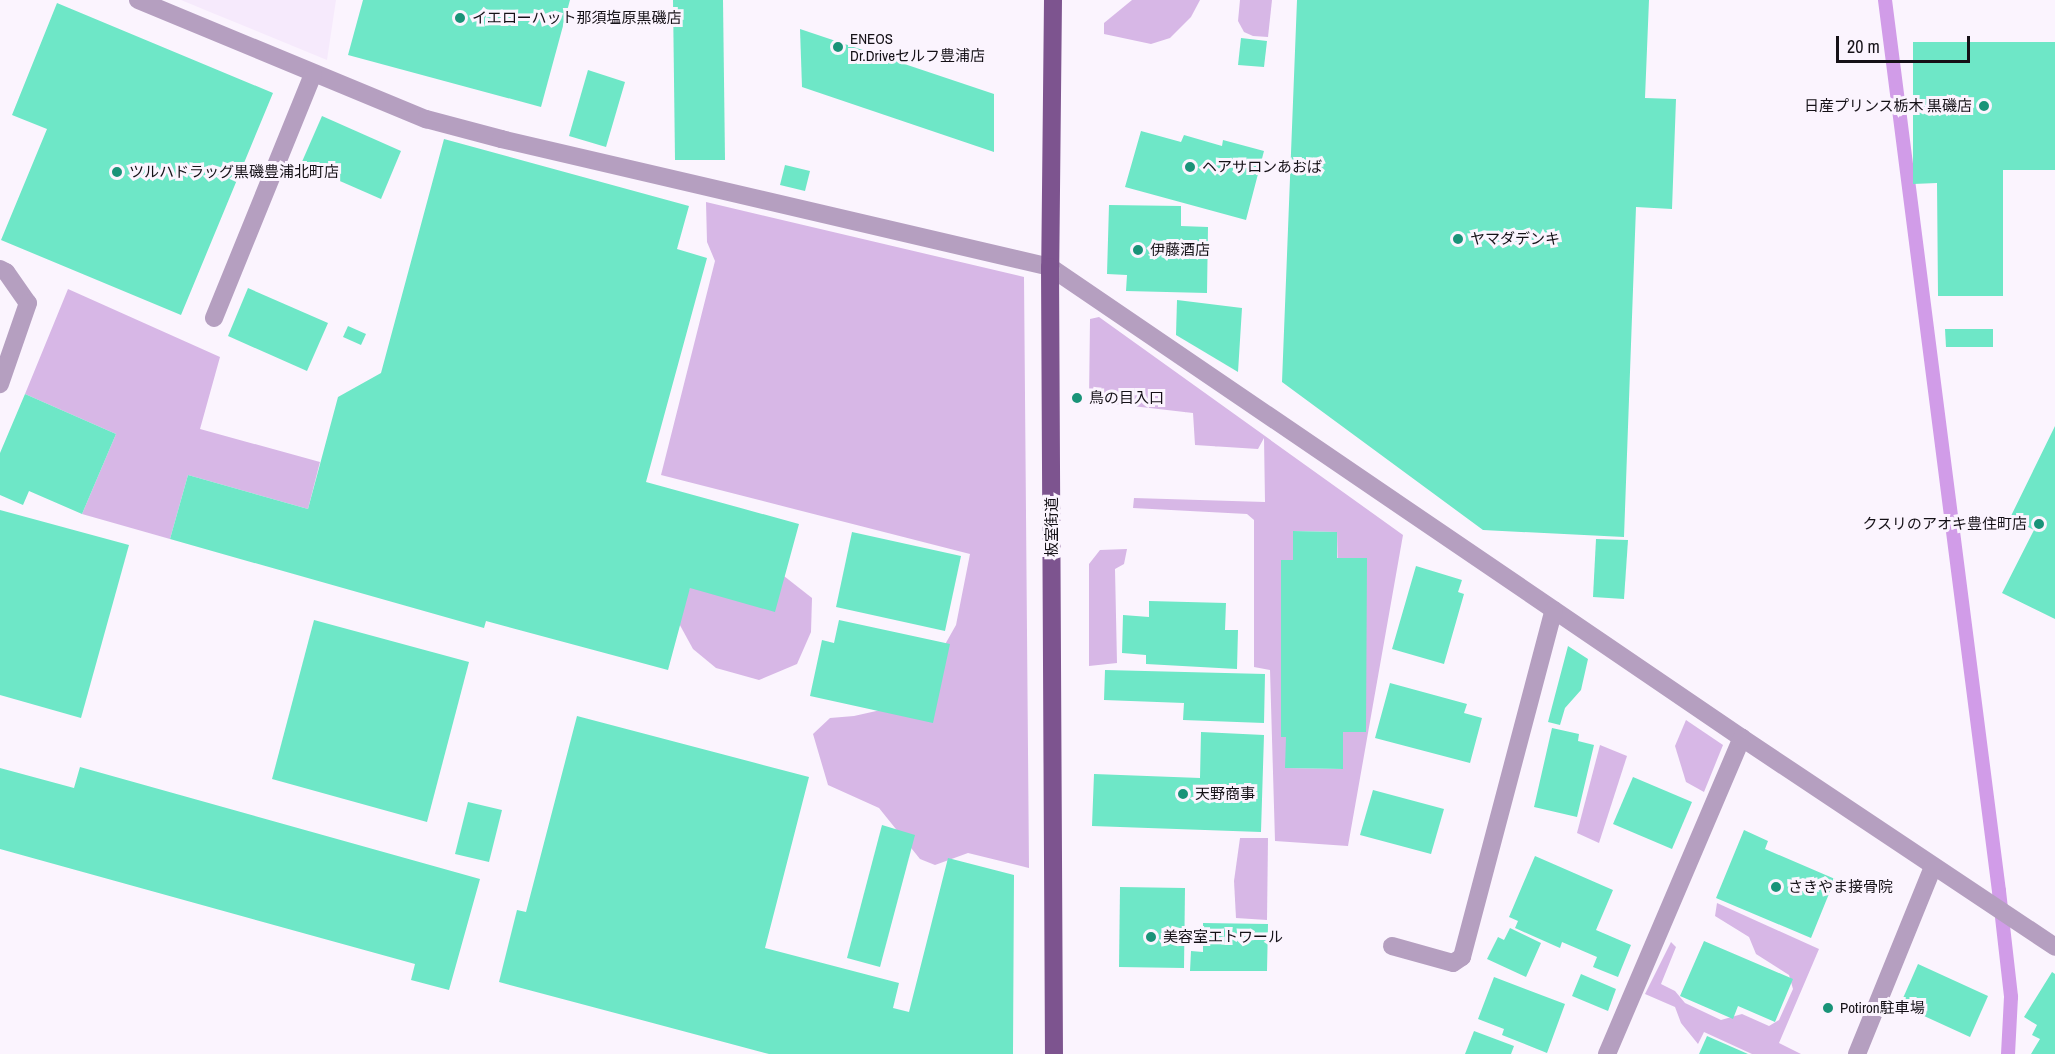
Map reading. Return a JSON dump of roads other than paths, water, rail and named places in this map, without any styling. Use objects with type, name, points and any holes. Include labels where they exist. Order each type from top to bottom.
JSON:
[{"type":"main road","name":"板室街道","points":[[1053,0],[1050,267],[1054,1054]]},
{"type":"street","points":[[138,0],[426,119],[501,139],[1050,267],[1742,738],[2055,946]]},
{"type":"street","points":[[214,318],[313,74]]},
{"type":"street","points":[[0,269],[6,272],[28,303],[0,384]]},
{"type":"street","points":[[1392,946],[1453,963],[1462,957],[1554,610]]},
{"type":"street","points":[[1606,1054],[1742,738]]},
{"type":"street","points":[[1857,1054],[1934,867]]},
{"type":"waterway","points":[[1885,0],[1999,891],[2011,997],[2008,1054]]},
{"type":"place","name":"イエローハット那須塩原黒磯店","points":[[460,18]]},
{"type":"place","name":"ENEOS Dr.Driveセルフ豊浦店","points":[[838,47]]},
{"type":"place","name":"日産プリンス栃木 黒磯店","points":[[1984,106]]},
{"type":"place","name":"ヘアサロンあおば","points":[[1190,167]]},
{"type":"place","name":"ツルハドラッグ黒磯豊浦北町店","points":[[117,172]]},
{"type":"place","name":"ヤマダデンキ","points":[[1458,239]]},
{"type":"place","name":"伊藤酒店","points":[[1138,250]]},
{"type":"place","name":"鳥の目入口","points":[[1077,398]]},
{"type":"place","name":"クスリのアオキ豊住町店","points":[[2039,524]]},
{"type":"place","name":"天野商事","points":[[1183,794]]},
{"type":"place","name":"さきやま接骨院","points":[[1776,887]]},
{"type":"place","name":"美容室エトワール","points":[[1151,937]]},
{"type":"place","name":"Potiron駐車場","points":[[1828,1008]]}]
